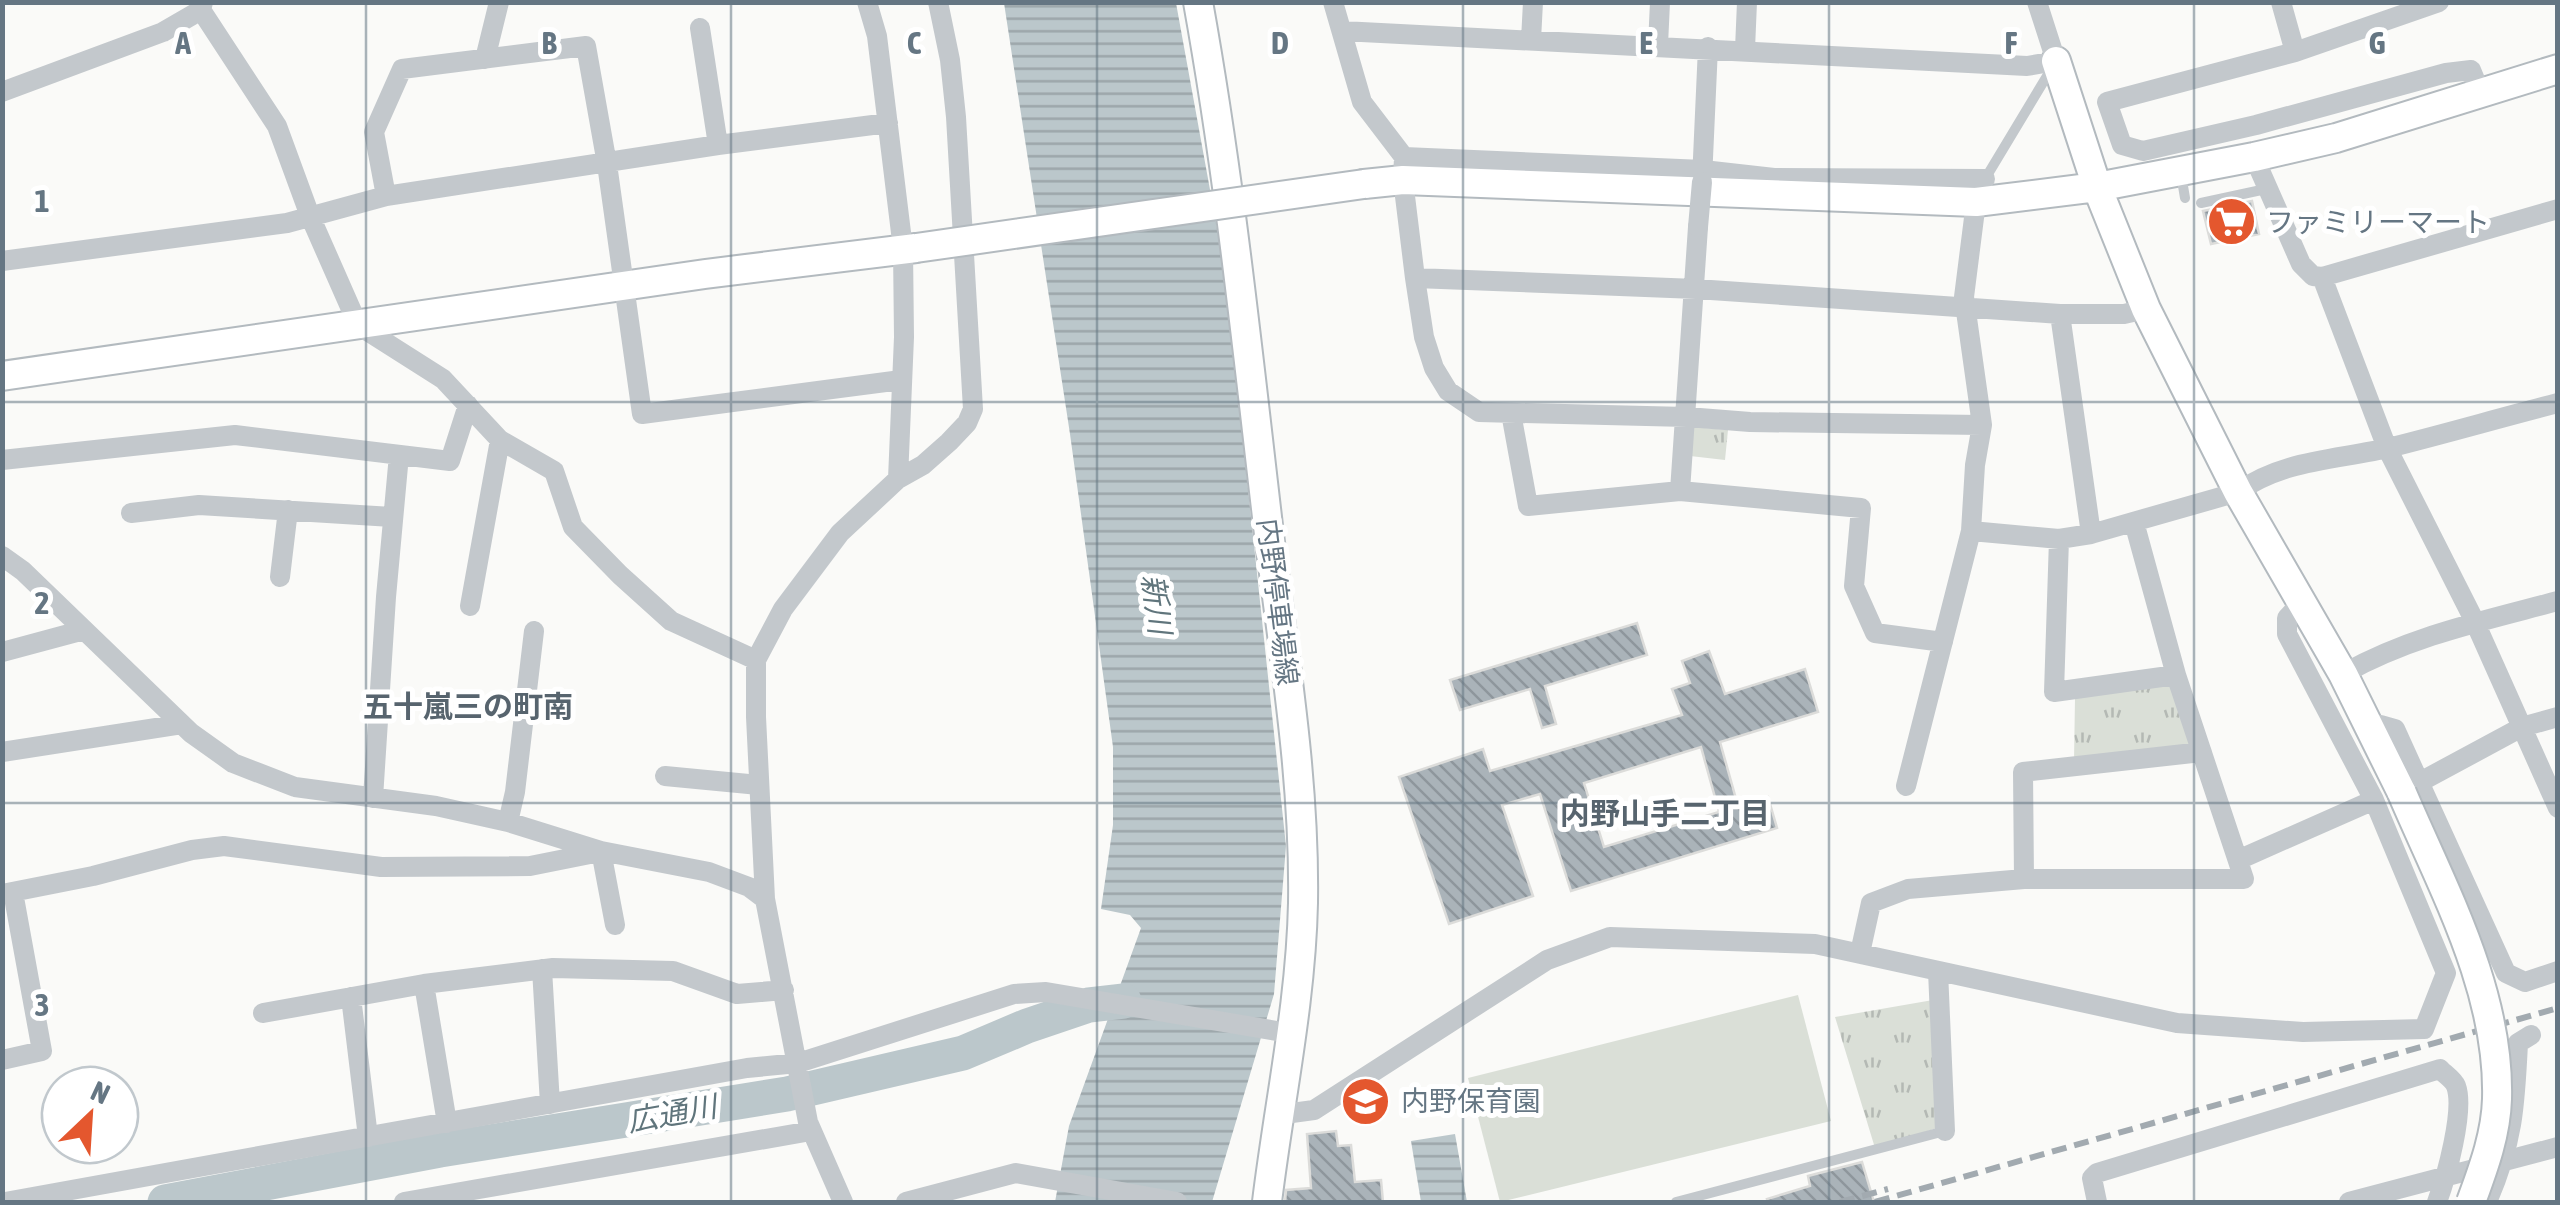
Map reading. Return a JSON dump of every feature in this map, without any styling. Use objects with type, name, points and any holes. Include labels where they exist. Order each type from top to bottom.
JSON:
[{"type":"street","points":[[485,59],[500,2]]},
{"type":"street","points":[[867,2],[878,36],[888,123],[910,248],[898,479]]},
{"type":"street","points":[[842,1202],[809,1127],[766,899],[756,660],[783,609],[840,533],[898,479],[936,453],[967,423],[974,409],[956,118],[938,2]]},
{"type":"street","name":"内野停車場線","points":[[1198,2],[1218,112],[1298,748],[1303,907],[1299,966],[1267,1202]]},
{"type":"street","points":[[1333,2],[1362,102],[1404,168],[1414,278],[1424,337],[1434,368],[1448,391],[1479,412],[1982,425]]},
{"type":"street","points":[[1530,40],[1533,2]]},
{"type":"street","points":[[1658,45],[1660,2]]},
{"type":"street","points":[[1745,49],[1747,2]]},
{"type":"street","points":[[2037,2],[2098,187],[2132,259],[2146,310],[2238,492],[2372,729],[2411,788],[2506,973],[2525,982],[2558,971]]},
{"type":"street","points":[[2281,2],[2294,52]]},
{"type":"street","points":[[2438,2],[2294,52],[2107,102],[2122,145],[2143,151],[2471,70],[2480,92]]},
{"type":"street","points":[[2,92],[162,32],[202,6],[277,126],[310,216],[358,325],[443,378],[500,440],[554,471],[573,527],[671,621],[756,660]]},
{"type":"street","points":[[700,28],[718,145]]},
{"type":"street","points":[[1342,31],[2028,66],[2056,61]]},
{"type":"street","points":[[386,196],[374,132],[402,69],[586,46],[608,164],[642,414],[901,380]]},
{"type":"street","points":[[1680,491],[1696,289],[1708,47]]},
{"type":"street","points":[[1404,168],[1980,190],[2183,184],[2254,157],[2336,138],[2558,69]]},
{"type":"street","points":[[2,261],[287,223],[386,196],[888,123]]},
{"type":"street","points":[[2254,157],[2305,271],[2322,277],[2558,209]]},
{"type":"street","points":[[2,376],[1364,184],[1404,168],[1828,180],[1980,190]]},
{"type":"street","points":[[1906,786],[1971,531],[1982,425],[1964,310],[1967,255],[1980,190]]},
{"type":"street","points":[[2322,277],[2387,448],[2474,620],[2558,808]]},
{"type":"street","points":[[1414,278],[1696,289],[1964,310],[2060,314],[2146,310]]},
{"type":"street","points":[[2060,314],[2091,534]]},
{"type":"street","points":[[1971,531],[2058,540],[2091,534],[2238,492],[2257,478],[2324,457],[2387,448],[2558,403]]},
{"type":"street","points":[[2,460],[236,436],[450,461],[468,405]]},
{"type":"street","points":[[1511,412],[1528,506],[1680,491],[1861,508],[1854,586],[1874,632],[1944,642]]},
{"type":"street","points":[[470,606],[500,440]]},
{"type":"street","points":[[373,798],[399,454]]},
{"type":"street","points":[[131,513],[199,504],[392,517]]},
{"type":"street","points":[[280,577],[288,510]]},
{"type":"street","points":[[1860,954],[1871,903],[1908,889],[2024,880],[2244,879],[2176,675],[2134,522]]},
{"type":"street","points":[[2058,540],[2054,692],[2176,675]]},
{"type":"street","points":[[2,556],[182,724],[233,763],[295,787],[436,806],[508,822],[602,851],[709,872],[766,899]]},
{"type":"street","points":[[2343,674],[2409,641],[2474,620],[2558,600]]},
{"type":"street","points":[[1277,1115],[1314,1110],[1546,960],[1610,937],[1815,944],[2177,1023],[2303,1032],[2424,1030],[2446,973],[2374,800],[2287,634],[2287,618],[2301,603]]},
{"type":"street","points":[[2,652],[84,630]]},
{"type":"street","points":[[508,822],[534,631]]},
{"type":"street","points":[[2411,788],[2522,727],[2558,717]]},
{"type":"street","points":[[2,752],[182,724]]},
{"type":"street","points":[[2024,880],[2023,772],[2202,752]]},
{"type":"street","points":[[665,776],[760,786]]},
{"type":"street","points":[[2411,788],[2475,967],[2494,1054],[2494,1122],[2471,1202]]},
{"type":"street","points":[[2238,860],[2374,800]]},
{"type":"street","points":[[2,1060],[42,1050],[8,893],[224,846],[381,868],[530,866],[602,851]]},
{"type":"street","points":[[602,851],[615,924]]},
{"type":"street","points":[[264,1013],[424,984],[542,969],[673,972],[737,994],[784,990]]},
{"type":"street","points":[[542,969],[550,1104]]},
{"type":"street","points":[[2,974],[26,970]]},
{"type":"street","points":[[1938,971],[1945,1131]]},
{"type":"street","points":[[424,984],[447,1122]]},
{"type":"street","points":[[4,1202],[747,1068],[799,1067],[1014,994],[1046,992],[1289,1033]]},
{"type":"street","points":[[351,997],[368,1137]]},
{"type":"street","points":[[2487,1202],[2504,1163],[2515,1103],[2518,1042],[2531,1036]]},
{"type":"street","points":[[2097,1202],[2092,1178],[2096,1172],[2440,1068],[2456,1085],[2454,1136],[2437,1202]]},
{"type":"street","points":[[404,1202],[809,1127]]},
{"type":"street","points":[[2349,1202],[2558,1147]]},
{"type":"street","points":[[906,1202],[1016,1173],[1178,1202]]},
{"type":"lane","points":[[1980,190],[2056,61]]},
{"type":"lane","points":[[2201,203],[2266,189]]},
{"type":"lane","points":[[1676,1202],[1945,1131]]},
{"type":"green space","points":[[1693,427],[1728,430],[1725,460],[1690,456]]},
{"type":"green space","points":[[2172,684],[2192,746],[2074,761],[2075,698]]},
{"type":"green space","points":[[1798,995],[1831,1121],[1500,1202],[1468,1078]]},
{"type":"green space","points":[[1933,1000],[1940,1127],[1875,1148],[1835,1017]]},
{"type":"water","name":"新川","points":[[1004,3],[1176,3],[1225,272],[1286,846],[1274,994],[1212,1202],[1055,1202],[1069,1126],[1141,928],[1130,915],[1101,909],[1113,825],[1113,747]]},
{"type":"water","points":[[1455,1134],[1467,1202],[1421,1202],[1411,1141]]},
{"type":"building","name":"ファミリーマート","points":[[2252,201],[2259,234],[2211,244],[2203,211]]},
{"type":"building","points":[[1637,623],[1647,655],[1545,686],[1556,724],[1542,728],[1530,689],[1460,710],[1450,680]]},
{"type":"building","points":[[1709,651],[1725,694],[1805,669],[1818,712],[1720,742],[1738,806],[1768,797],[1777,828],[1571,891],[1540,794],[1502,805],[1533,896],[1449,924],[1399,777],[1483,749],[1490,771],[1682,715],[1672,689],[1690,683],[1682,661]],"holes":[[[1701,747],[1719,812],[1604,847],[1584,783]]]},
{"type":"building","points":[[1336,1131],[1338,1146],[1351,1145],[1355,1182],[1381,1180],[1383,1202],[1285,1202],[1286,1190],[1311,1188],[1307,1134]]},
{"type":"building","points":[[1862,1162],[1874,1202],[1768,1202],[1767,1199],[1810,1186],[1808,1176]]},
{"type":"waterway","name":"広通川","points":[[165,1202],[440,1150],[787,1094],[963,1053],[1089,1005],[1124,1001]]},
{"type":"railway","points":[[1875,1202],[2558,1008]]},
{"type":"railway","points":[[1840,1202],[1888,1189]]},
{"type":"place","name":"ファミリーマート","points":[[2231,222]]},
{"type":"place","name":"内野保育園","points":[[1366,1101]]},
{"type":"district","name":"五十嵐三の町南","points":[[468,707]]},
{"type":"district","name":"内野山手二丁目","points":[[1665,814]]}]
